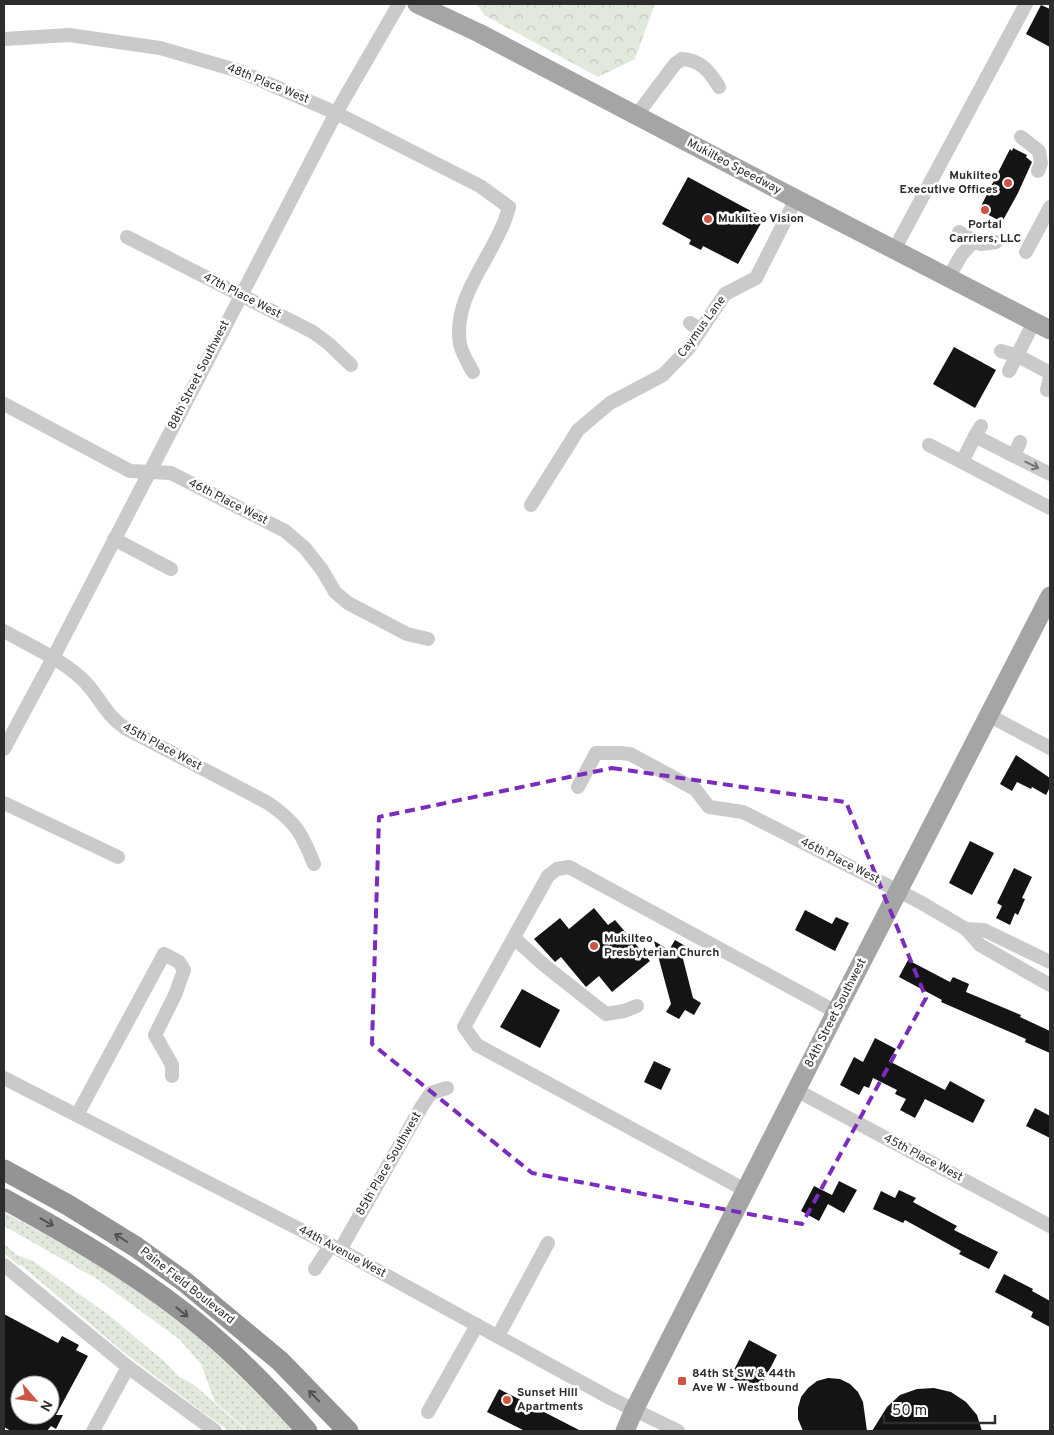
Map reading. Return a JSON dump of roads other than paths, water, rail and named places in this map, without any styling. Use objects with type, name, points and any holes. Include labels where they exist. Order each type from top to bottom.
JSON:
[{"type":"highway","name":"Paine Field Boulevard","points":[[4,1170],[127,1242],[185,1282],[280,1361],[348,1431]]},
{"type":"highway","name":"Paine Field Boulevard","points":[[4,1199],[57,1228],[114,1263],[173,1304],[224,1346],[271,1391],[307,1431]]},
{"type":"main road","name":"Mukilteo Speedway","points":[[417,4],[479,33],[894,250],[1046,327]]},
{"type":"main road","name":"84th Street Southwest","points":[[625,1431],[745,1190],[1050,596]]},
{"type":"street","name":"88th Street Southwest","points":[[4,749],[336,113],[399,4]]},
{"type":"street","points":[[894,250],[1026,4]]},
{"type":"street","name":"48th Place West","points":[[4,39],[70,35],[160,48],[239,71],[336,113],[480,186],[509,207],[502,228],[468,291],[461,312],[460,346],[474,372]]},
{"type":"street","points":[[636,116],[675,64],[682,59],[700,64],[719,87]]},
{"type":"street","points":[[1021,137],[1039,151],[1041,163],[1038,171]]},
{"type":"street","name":"Caymus Lane","points":[[531,505],[578,430],[610,402],[663,375],[688,349],[696,327],[725,290],[756,278],[796,199]]},
{"type":"street","points":[[1026,252],[1050,207]]},
{"type":"street","points":[[959,232],[981,244],[996,242]]},
{"type":"street","name":"47th Place West","points":[[127,237],[313,332],[351,365]]},
{"type":"street","points":[[948,278],[962,254],[974,241]]},
{"type":"street","points":[[1009,371],[1018,356],[1046,327]]},
{"type":"street","points":[[1001,352],[1018,356],[1050,373]]},
{"type":"street","name":"46th Place West","points":[[4,404],[130,471],[171,472],[285,531],[305,548],[322,570],[335,592],[348,603],[407,634],[428,639]]},
{"type":"street","points":[[962,462],[978,431],[1014,456],[1050,474]]},
{"type":"street","points":[[1014,456],[1020,442]]},
{"type":"street","points":[[929,445],[1050,508]]},
{"type":"street","points":[[114,540],[171,569]]},
{"type":"street","name":"45th Place West","points":[[4,631],[52,658],[82,679],[116,722],[268,803],[281,812],[304,838],[314,864]]},
{"type":"street","points":[[990,716],[1050,748]]},
{"type":"street","name":"46th Place West","points":[[578,787],[596,753],[630,754],[695,789],[709,807],[743,812],[899,892],[966,929],[980,945],[1050,984]]},
{"type":"street","points":[[4,803],[118,857]]},
{"type":"street","points":[[745,1190],[477,1045],[464,1027],[548,876],[557,869],[569,867],[836,1012]]},
{"type":"street","name":"46th Place West","points":[[966,929],[984,930],[1050,962]]},
{"type":"street","points":[[514,938],[544,965],[606,1014],[624,1011],[637,1006]]},
{"type":"street","points":[[77,1115],[164,954],[179,962],[184,970],[175,995],[155,1035],[172,1065],[172,1076]]},
{"type":"street","name":"44th Avenue West","points":[[4,1078],[335,1248],[634,1410],[678,1431]]},
{"type":"street","name":"85th Place Southwest","points":[[315,1269],[335,1248],[431,1093],[447,1088]]},
{"type":"street","name":"45th Place West","points":[[796,1090],[1050,1226]]},
{"type":"street","points":[[498,1336],[548,1243]]},
{"type":"street","points":[[4,1265],[128,1367],[215,1431]]},
{"type":"street","points":[[428,1412],[477,1325]]},
{"type":"street","points":[[93,1431],[128,1367]]},
{"type":"place","name":"Mukilteo Executive Offices","points":[[1008,183]]},
{"type":"place","name":"Portal Carriers, LLC","points":[[985,210]]},
{"type":"place","name":"Mukilteo Vision","points":[[708,219]]},
{"type":"place","name":"Mukilteo Presbyterian Church","points":[[594,946]]},
{"type":"place","name":"84th St SW & 44th Ave W - Westbound","points":[[682,1381]]},
{"type":"place","name":"Sunset Hill Apartments","points":[[507,1400]]}]
